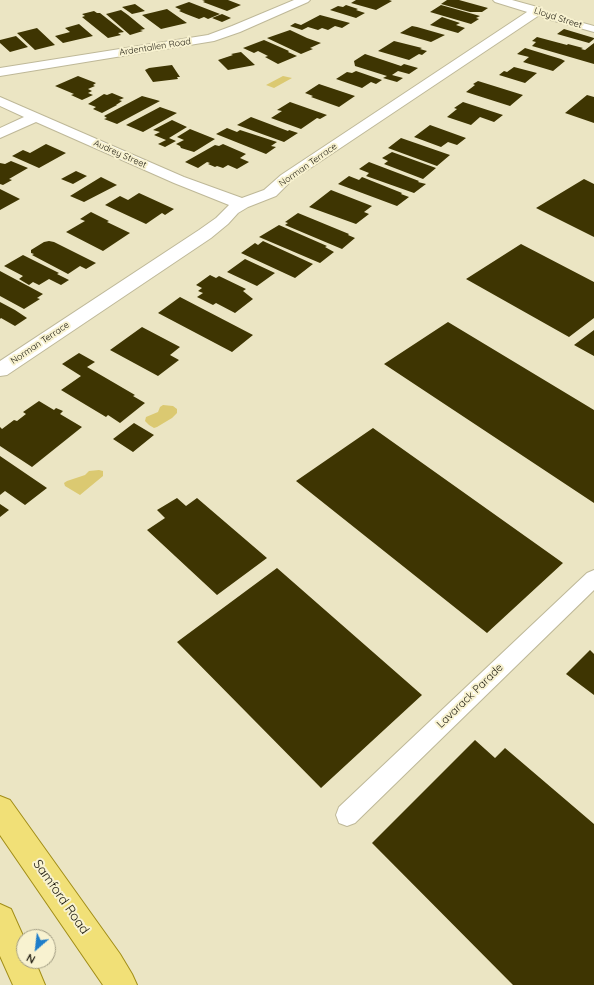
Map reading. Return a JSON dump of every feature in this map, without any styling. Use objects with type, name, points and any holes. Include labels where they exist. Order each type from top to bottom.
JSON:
[{"type":"main road","name":"Samford Road","points":[[0,810],[109,965],[121,985]]},
{"type":"main road","points":[[0,920],[30,985]]},
{"type":"street","name":"Ardentallen Road","points":[[0,72],[210,38],[236,29],[304,0]]},
{"type":"street","name":"Lloyd Street","points":[[498,0],[537,10]]},
{"type":"street","name":"Norman Terrace","points":[[0,370],[84,313],[215,228],[232,210],[242,204],[270,193],[286,178],[537,10]]},
{"type":"street","name":"Audrey Street","points":[[0,101],[179,180],[242,204]]},
{"type":"street","points":[[0,134],[35,117]]},
{"type":"lane","name":"Lloyd Street","points":[[537,10],[547,16],[594,29]]},
{"type":"lane","name":"Lavarack Parade","points":[[346,815],[594,578]]},
{"type":"shaded area","points":[[283,76],[292,78],[274,88],[266,85]]},
{"type":"shaded area","points":[[163,405],[173,406],[177,409],[177,413],[172,418],[154,428],[145,421],[146,417],[158,412],[160,407]]},
{"type":"shaded area","points":[[89,471],[103,471],[103,476],[80,495],[65,486],[64,483],[67,481],[85,475]]},
{"type":"building","points":[[202,0],[228,0],[241,5],[227,11],[203,2],[205,1]]},
{"type":"building","points":[[356,0],[392,1],[376,10],[351,3]]},
{"type":"building","points":[[447,0],[459,0],[488,8],[482,12],[470,12],[441,4]]},
{"type":"building","points":[[189,2],[220,14],[208,19],[204,17],[199,19],[179,11],[181,10],[175,7]]},
{"type":"building","points":[[135,4],[145,11],[132,14],[122,7]]},
{"type":"building","points":[[346,5],[365,13],[356,18],[330,10],[338,6],[343,7]]},
{"type":"building","points":[[441,5],[480,16],[476,18],[479,19],[471,24],[430,12]]},
{"type":"building","points":[[167,9],[187,23],[161,29],[142,15]]},
{"type":"building","points":[[121,10],[145,29],[130,35],[106,14]]},
{"type":"building","points":[[94,11],[100,13],[124,32],[118,33],[121,35],[108,38],[82,17],[85,16],[82,14]]},
{"type":"building","points":[[222,14],[231,18],[222,22],[212,18]]},
{"type":"building","points":[[320,15],[350,23],[342,28],[335,26],[328,30],[322,28],[318,30],[308,27],[302,30],[290,26],[295,23],[301,25]]},
{"type":"building","points":[[442,17],[460,23],[456,25],[465,28],[458,33],[430,25]]},
{"type":"building","points":[[79,24],[93,36],[63,43],[55,36],[70,32],[65,28]]},
{"type":"building","points":[[412,26],[445,35],[431,42],[400,33]]},
{"type":"building","points":[[37,28],[55,45],[35,50],[17,33]]},
{"type":"building","points":[[564,29],[594,39],[589,43],[557,34]]},
{"type":"building","points":[[290,30],[321,43],[310,48],[313,49],[301,54],[267,38]]},
{"type":"building","points":[[16,36],[28,47],[10,52],[0,43],[0,40]]},
{"type":"building","points":[[537,37],[583,48],[581,49],[585,50],[594,43],[594,64],[532,46],[536,42],[532,41]]},
{"type":"building","points":[[264,40],[297,56],[278,64],[265,57],[268,56],[258,51],[254,53],[243,48]]},
{"type":"building","points":[[394,41],[422,48],[420,49],[427,51],[422,55],[419,54],[409,60],[378,51]]},
{"type":"building","points":[[525,48],[565,61],[553,71],[523,62],[529,57],[517,54]]},
{"type":"building","points":[[241,52],[255,65],[228,70],[218,60],[233,55],[231,54]]},
{"type":"building","points":[[365,54],[401,66],[404,64],[418,68],[409,74],[398,71],[392,75],[403,78],[397,82],[383,78],[387,76],[355,66],[354,61]]},
{"type":"building","points":[[172,65],[180,77],[177,77],[178,79],[153,82],[145,70],[149,68]]},
{"type":"building","points":[[514,67],[537,73],[525,83],[499,75]]},
{"type":"building","points":[[356,71],[382,80],[376,84],[371,82],[362,88],[336,79],[347,72],[352,73]]},
{"type":"building","points":[[78,76],[96,83],[93,85],[95,86],[88,89],[92,91],[88,93],[93,95],[82,100],[71,95],[74,94],[55,86]]},
{"type":"building","points":[[478,81],[523,95],[510,106],[466,92]]},
{"type":"building","points":[[319,84],[355,96],[339,107],[311,97],[313,96],[305,93]]},
{"type":"building","points":[[112,93],[124,98],[119,100],[122,101],[117,105],[102,113],[93,109],[96,107],[88,104],[104,94],[107,95]]},
{"type":"building","points":[[587,95],[594,97],[594,123],[565,113]]},
{"type":"building","points":[[142,96],[160,101],[117,124],[104,119],[107,118],[104,116]]},
{"type":"building","points":[[290,102],[327,115],[320,119],[317,118],[301,129],[271,118],[282,111],[277,110]]},
{"type":"building","points":[[463,102],[503,115],[494,122],[480,117],[471,125],[447,117],[457,109],[454,108]]},
{"type":"building","points":[[160,107],[177,113],[143,132],[126,125]]},
{"type":"building","points":[[251,117],[288,131],[298,133],[284,142],[237,125]]},
{"type":"building","points":[[172,120],[187,127],[169,138],[176,141],[165,147],[158,144],[166,140],[154,135],[160,132],[153,130]]},
{"type":"building","points":[[430,125],[466,138],[457,145],[448,142],[441,147],[414,137]]},
{"type":"building","points":[[227,128],[237,132],[240,130],[277,142],[271,146],[276,147],[266,154],[216,134]]},
{"type":"building","points":[[190,129],[215,139],[194,152],[181,148],[176,144],[184,140],[177,137]]},
{"type":"building","points":[[401,138],[450,155],[437,166],[388,148]]},
{"type":"building","points":[[46,144],[66,153],[39,168],[12,156],[23,150],[30,153]]},
{"type":"building","points":[[223,144],[246,154],[240,158],[249,162],[237,169],[228,165],[223,168],[217,166],[215,167],[207,162],[198,168],[185,162],[215,145],[219,146]]},
{"type":"building","points":[[392,152],[436,168],[423,179],[384,164],[388,161],[382,158]]},
{"type":"building","points":[[11,161],[28,168],[9,179],[12,180],[3,185],[0,184],[0,163],[5,164]]},
{"type":"building","points":[[369,162],[426,184],[414,193],[366,176],[369,173],[359,169]]},
{"type":"building","points":[[76,171],[87,176],[73,184],[61,179]]},
{"type":"building","points":[[349,176],[359,180],[362,177],[409,197],[397,206],[338,184]]},
{"type":"building","points":[[101,177],[117,185],[84,202],[70,196]]},
{"type":"building","points":[[584,179],[594,184],[594,237],[536,208]]},
{"type":"building","points":[[0,189],[20,199],[0,210]]},
{"type":"building","points":[[331,190],[372,206],[364,212],[369,214],[356,224],[309,207]]},
{"type":"building","points":[[139,193],[174,209],[165,215],[162,213],[146,224],[105,205],[120,196],[128,200]]},
{"type":"building","points":[[91,212],[109,221],[107,222],[130,233],[103,251],[66,232],[85,221],[80,219]]},
{"type":"building","points":[[298,213],[349,234],[348,235],[355,238],[342,249],[285,225],[288,223],[285,222]]},
{"type":"building","points":[[279,225],[327,246],[325,247],[334,252],[320,263],[259,237]]},
{"type":"building","points":[[263,241],[313,264],[295,278],[241,253],[255,243],[258,245]]},
{"type":"building","points":[[44,242],[54,242],[96,263],[86,269],[80,266],[68,274],[32,255],[34,254],[31,253],[31,250]]},
{"type":"building","points":[[521,244],[594,282],[594,318],[569,337],[466,279]]},
{"type":"building","points":[[23,255],[59,273],[57,274],[69,280],[61,285],[49,279],[39,285],[33,282],[29,285],[19,279],[23,276],[4,266]]},
{"type":"building","points":[[245,259],[275,273],[257,286],[227,272]]},
{"type":"building","points":[[0,271],[43,294],[37,298],[40,299],[24,309],[0,296]]},
{"type":"building","points":[[210,275],[216,278],[219,276],[246,289],[243,291],[253,299],[235,313],[216,303],[213,305],[197,297],[203,293],[198,291],[202,288],[196,285]]},
{"type":"building","points":[[180,297],[253,335],[232,352],[158,313]]},
{"type":"building","points":[[0,302],[27,318],[15,326],[1,318],[0,319]]},
{"type":"building","points":[[448,322],[594,410],[594,503],[384,364]]},
{"type":"building","points":[[142,327],[180,347],[170,355],[179,360],[158,376],[110,350]]},
{"type":"building","points":[[594,330],[594,356],[574,345]]},
{"type":"building","points":[[79,353],[95,362],[87,367],[135,395],[133,396],[145,403],[120,423],[108,415],[106,417],[61,390],[81,376],[62,364]]},
{"type":"building","points":[[39,401],[54,410],[56,408],[63,411],[60,414],[82,427],[32,467],[0,446],[0,427],[2,429],[14,420],[17,421],[26,414],[23,412]]},
{"type":"building","points":[[134,423],[154,435],[133,452],[113,439]]},
{"type":"building","points":[[373,428],[563,563],[487,633],[296,481]]},
{"type":"building","points":[[0,456],[47,488],[25,505],[5,491],[0,495]]},
{"type":"building","points":[[177,498],[186,506],[197,498],[267,558],[217,595],[147,530],[165,518],[157,510]]},
{"type":"building","points":[[0,504],[9,510],[0,517]]},
{"type":"building","points":[[277,568],[422,695],[321,788],[177,642]]},
{"type":"building","points":[[590,650],[594,654],[594,695],[566,674]]},
{"type":"building","points":[[475,740],[495,758],[505,748],[594,824],[594,985],[513,985],[372,843]]}]
